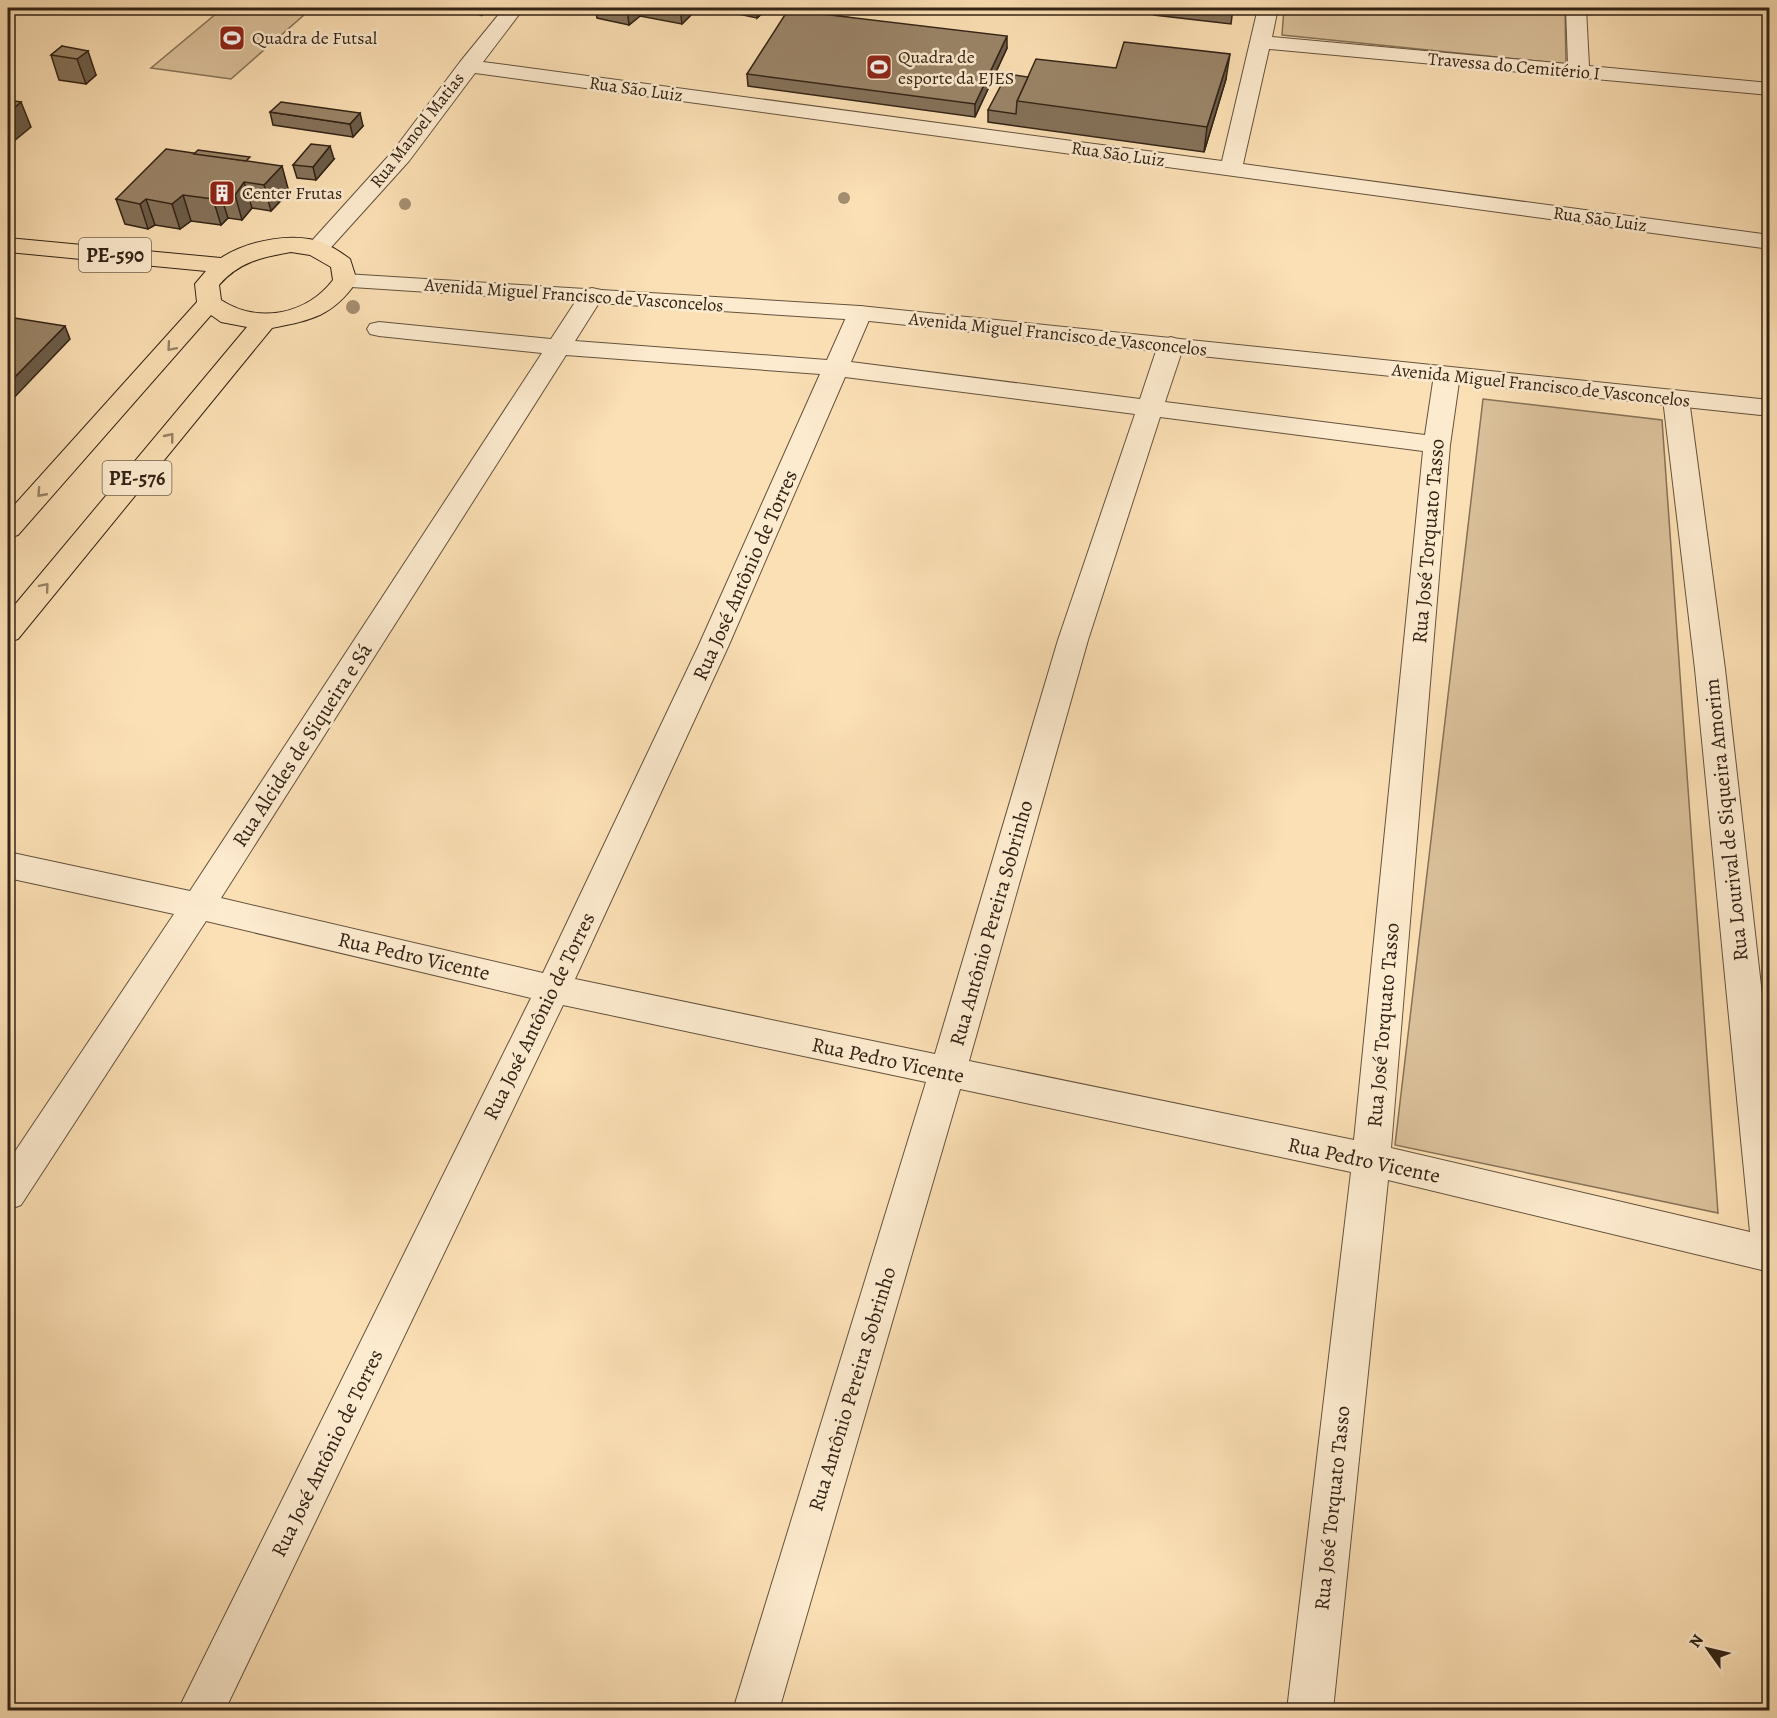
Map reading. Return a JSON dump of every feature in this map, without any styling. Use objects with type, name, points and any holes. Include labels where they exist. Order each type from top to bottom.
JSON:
[{"type":"main road","name":"PE-590","points":[[8,245],[223,265]]},
{"type":"main road","points":[[291,245],[317,249],[342,264],[345,281],[330,300],[300,315],[264,322],[230,317],[209,303],[207,284],[223,265],[254,250],[291,245]]},
{"type":"main road","name":"PE-576","points":[[8,529],[209,303]]},
{"type":"main road","name":"PE-576","points":[[8,632],[264,322]]},
{"type":"street","name":"Rua Manoel Matias","points":[[317,249],[400,156],[467,66],[514,8]]},
{"type":"street","points":[[1231,169],[1268,8]]},
{"type":"street","points":[[1576,8],[1578,73]]},
{"type":"street","name":"Travessa do Cemitério I","points":[[1259,42],[1770,89]]},
{"type":"street","name":"Rua São Luiz","points":[[467,66],[1770,242]]},
{"type":"street","name":"Avenida Miguel Francisco de Vasconcelos","points":[[345,281],[860,313],[1770,408]]},
{"type":"street","name":"Rua Alcides de Siqueira e Sá","points":[[8,1193],[198,906],[561,347],[592,295]]},
{"type":"street","name":"Rua José Antônio de Torres","points":[[201,1710],[553,989],[713,647],[860,313]]},
{"type":"street","points":[[379,329],[561,347],[837,368],[1437,445]]},
{"type":"street","name":"Rua Antônio Pereira Sobrinho","points":[[756,1710],[947,1073],[1073,640],[1171,345]]},
{"type":"street","name":"Rua José Torquato Tasso","points":[[1310,1710],[1371,1160],[1437,445],[1447,375]]},
{"type":"street","name":"Rua Lourival de Siqueira Amorim","points":[[1676,399],[1710,669],[1770,1242]]},
{"type":"street","name":"Rua Pedro Vicente","points":[[8,865],[198,906],[553,989],[1371,1160],[1770,1254]]},
{"type":"shaded area","name":"Quadra de Futsal","points":[[223,8],[312,8],[231,79],[151,68]]},
{"type":"shaded area","points":[[1284,8],[1565,8],[1566,64],[1282,35]]},
{"type":"shaded area","points":[[1483,399],[1662,420],[1718,1213],[1395,1145]]},
{"type":"building","name":"Quadra de esporte da EJES","points":[[788,10],[1007,36],[975,104],[747,74]]},
{"type":"building","points":[[1124,42],[1230,54],[1207,127],[1017,101],[1036,59],[1116,68]]},
{"type":"building","points":[[62,46],[88,51],[77,59],[51,55]]},
{"type":"building","points":[[1007,74],[1028,77],[1017,101],[1016,114],[988,110]]},
{"type":"building","points":[[8,100],[21,102],[8,113]]},
{"type":"building","points":[[281,102],[360,113],[350,124],[270,112]]},
{"type":"building","points":[[311,144],[330,146],[313,167],[293,165]]},
{"type":"building","points":[[166,149],[282,166],[264,185],[244,182],[235,195],[220,193],[213,199],[183,195],[172,204],[146,199],[140,204],[116,199]]},
{"type":"building","points":[[198,150],[250,157],[246,161],[194,154]]},
{"type":"building","points":[[8,317],[65,326],[8,384]]},
{"type":"place","name":"Quadra de Futsal","points":[[232,38]]},
{"type":"place","name":"Quadra de esporte da EJES","points":[[879,67]]},
{"type":"place","name":"Center Frutas","points":[[222,193]]}]
